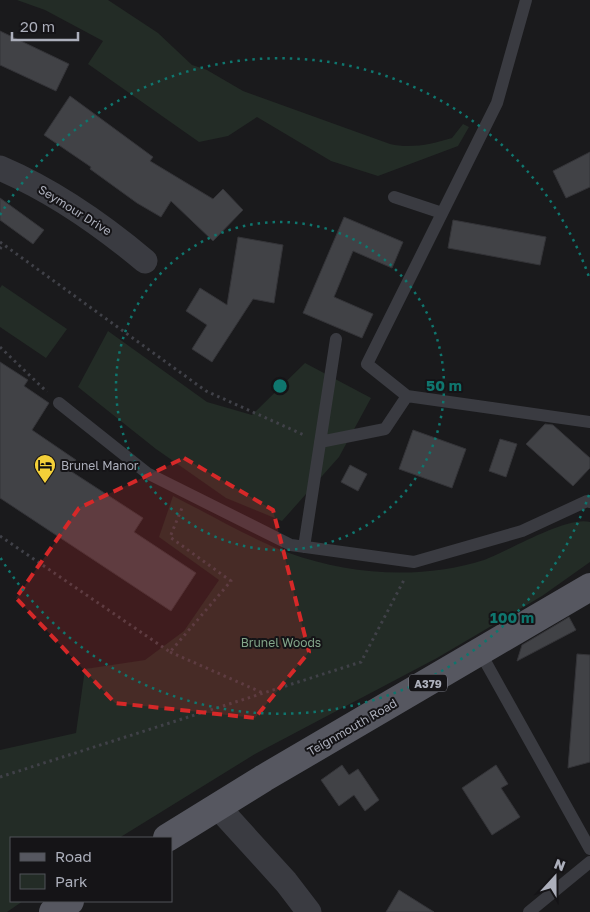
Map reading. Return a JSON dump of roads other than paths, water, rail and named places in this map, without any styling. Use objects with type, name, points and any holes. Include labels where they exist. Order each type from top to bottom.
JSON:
[{"type":"main road","name":"Teignmouth Road","points":[[169,837],[590,587]]},
{"type":"main road","points":[[53,912],[68,902]]},
{"type":"street","name":"Seymour Drive","points":[[0,168],[58,197],[107,229],[145,261]]},
{"type":"street","points":[[218,806],[286,882],[309,912]]},
{"type":"lane","points":[[526,0],[497,103],[367,364],[407,396],[590,422]]},
{"type":"lane","points":[[394,197],[442,213]]},
{"type":"lane","points":[[304,547],[336,339]]},
{"type":"lane","points":[[320,442],[385,429],[407,396]]},
{"type":"lane","points":[[59,403],[147,473],[291,545],[414,562],[522,531],[590,502]]},
{"type":"lane","points":[[480,652],[590,848]]},
{"type":"lane","points":[[529,912],[590,862]]},
{"type":"place","name":"Brunel Manor","points":[[45,484]]},
{"type":"park label","name":"Brunel Woods","points":[[281,642]]}]
